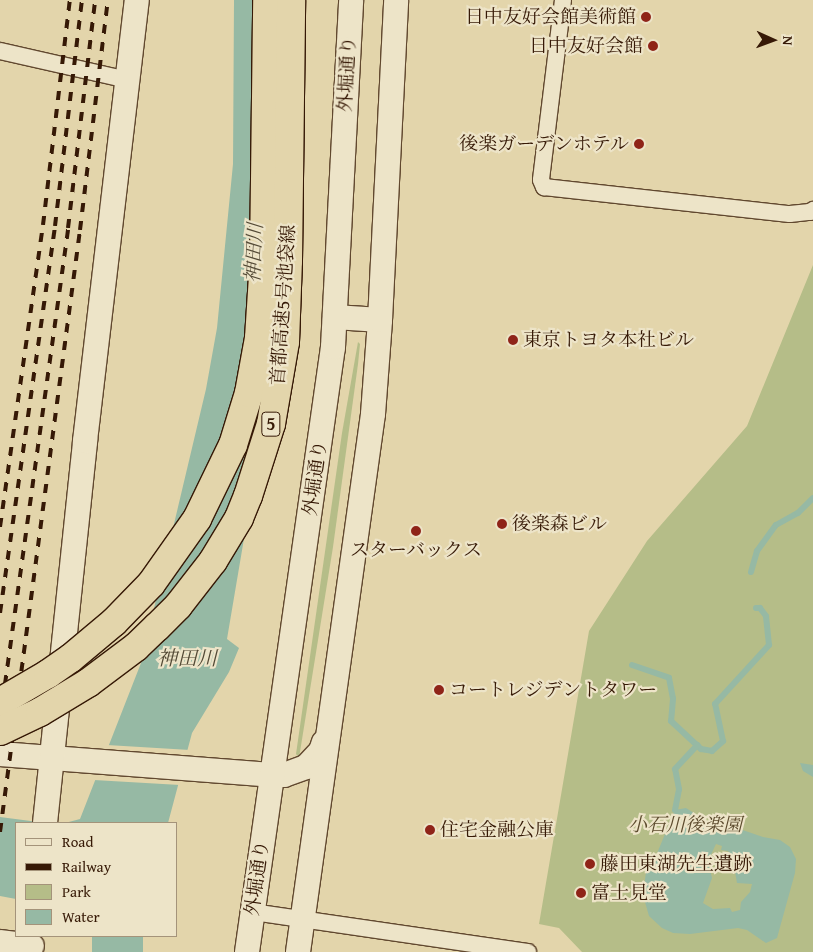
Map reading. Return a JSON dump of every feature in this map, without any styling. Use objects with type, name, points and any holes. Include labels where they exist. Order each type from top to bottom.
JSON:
[{"type":"highway","name":"首都高速5号池袋線","points":[[0,702],[48,674],[86,647],[151,584],[197,519],[233,445],[250,393],[259,338],[264,251],[267,0]]},
{"type":"highway","name":"首都高速5号池袋線","points":[[0,731],[40,712],[88,683],[130,652],[157,627],[178,606],[213,561],[248,496],[271,424],[285,342],[288,261],[291,0]]},
{"type":"main road","points":[[45,821],[137,0]]},
{"type":"main road","name":"外堀通り","points":[[247,952],[333,347],[351,0]]},
{"type":"main road","points":[[298,952],[372,414],[380,320],[396,0]]},
{"type":"main road","points":[[335,317],[380,320]]},
{"type":"main road","points":[[0,754],[192,768],[271,776],[284,775],[306,767],[320,751],[327,733]]},
{"type":"main road","points":[[0,942],[33,944]]},
{"type":"street","points":[[563,0],[541,180],[544,187],[790,214],[813,210]]},
{"type":"street","points":[[0,51],[128,80]]},
{"type":"street","points":[[253,912],[528,952]]},
{"type":"green space","name":"小石川後楽園","points":[[813,265],[813,952],[582,952],[559,928],[539,924],[589,631],[647,541],[747,426]]},
{"type":"green space","points":[[358,342],[360,344],[358,364],[333,547],[299,758],[296,754],[342,433]]},
{"type":"water","name":"神田川","points":[[234,0],[292,0],[259,450],[227,639],[239,648],[229,672],[192,733],[168,822],[69,822],[80,819],[141,663],[206,389],[217,328],[233,164]]},
{"type":"water","points":[[800,763],[813,765],[813,777],[803,771]]},
{"type":"water","points":[[686,808],[708,822],[720,824],[720,829],[725,830],[731,826],[763,837],[780,840],[790,847],[796,859],[795,873],[777,938],[766,943],[747,930],[738,928],[690,934],[673,933],[662,928],[649,916],[643,895],[646,872],[653,863],[675,810]],"holes":[[[716,844],[722,846],[721,850],[728,851],[738,863],[735,872],[737,883],[752,884],[750,892],[741,902],[740,910],[732,912],[730,908],[713,909],[703,903],[712,878],[708,861]]]},
{"type":"water","points":[[0,817],[38,822],[15,822],[15,899],[0,896]]},
{"type":"water","points":[[92,937],[143,937],[143,952],[92,952]]},
{"type":"pier","points":[[107,745],[190,750],[180,785],[94,780]]},
{"type":"waterway","points":[[751,572],[757,551],[776,525],[798,513],[813,498]]},
{"type":"waterway","points":[[632,665],[669,678],[673,699],[671,721],[701,749],[712,751],[723,741],[715,704],[769,645],[766,616],[760,608],[756,608]]},
{"type":"waterway","points":[[675,810],[679,789],[675,769],[697,745]]},
{"type":"railway","points":[[0,527],[43,225],[70,0]]},
{"type":"railway","points":[[0,613],[55,226],[82,0]]},
{"type":"railway","points":[[0,720],[68,228],[95,0]]},
{"type":"railway","points":[[0,832],[80,230],[108,0]]},
{"type":"place","name":"日中友好会館美術館","points":[[646,17]]},
{"type":"place","name":"日中友好会館","points":[[653,46]]},
{"type":"place","name":"後楽ガーデンホテル","points":[[639,144]]},
{"type":"place","name":"東京トヨタ本社ビル","points":[[513,340]]},
{"type":"place","name":"後楽森ビル","points":[[502,524]]},
{"type":"place","name":"スターバックス","points":[[416,531]]},
{"type":"place","name":"コートレジデントタワー","points":[[439,690]]},
{"type":"place","name":"住宅金融公庫","points":[[430,830]]},
{"type":"place","name":"藤田東湖先生遺跡","points":[[590,864]]},
{"type":"place","name":"富士見堂","points":[[581,893]]}]
